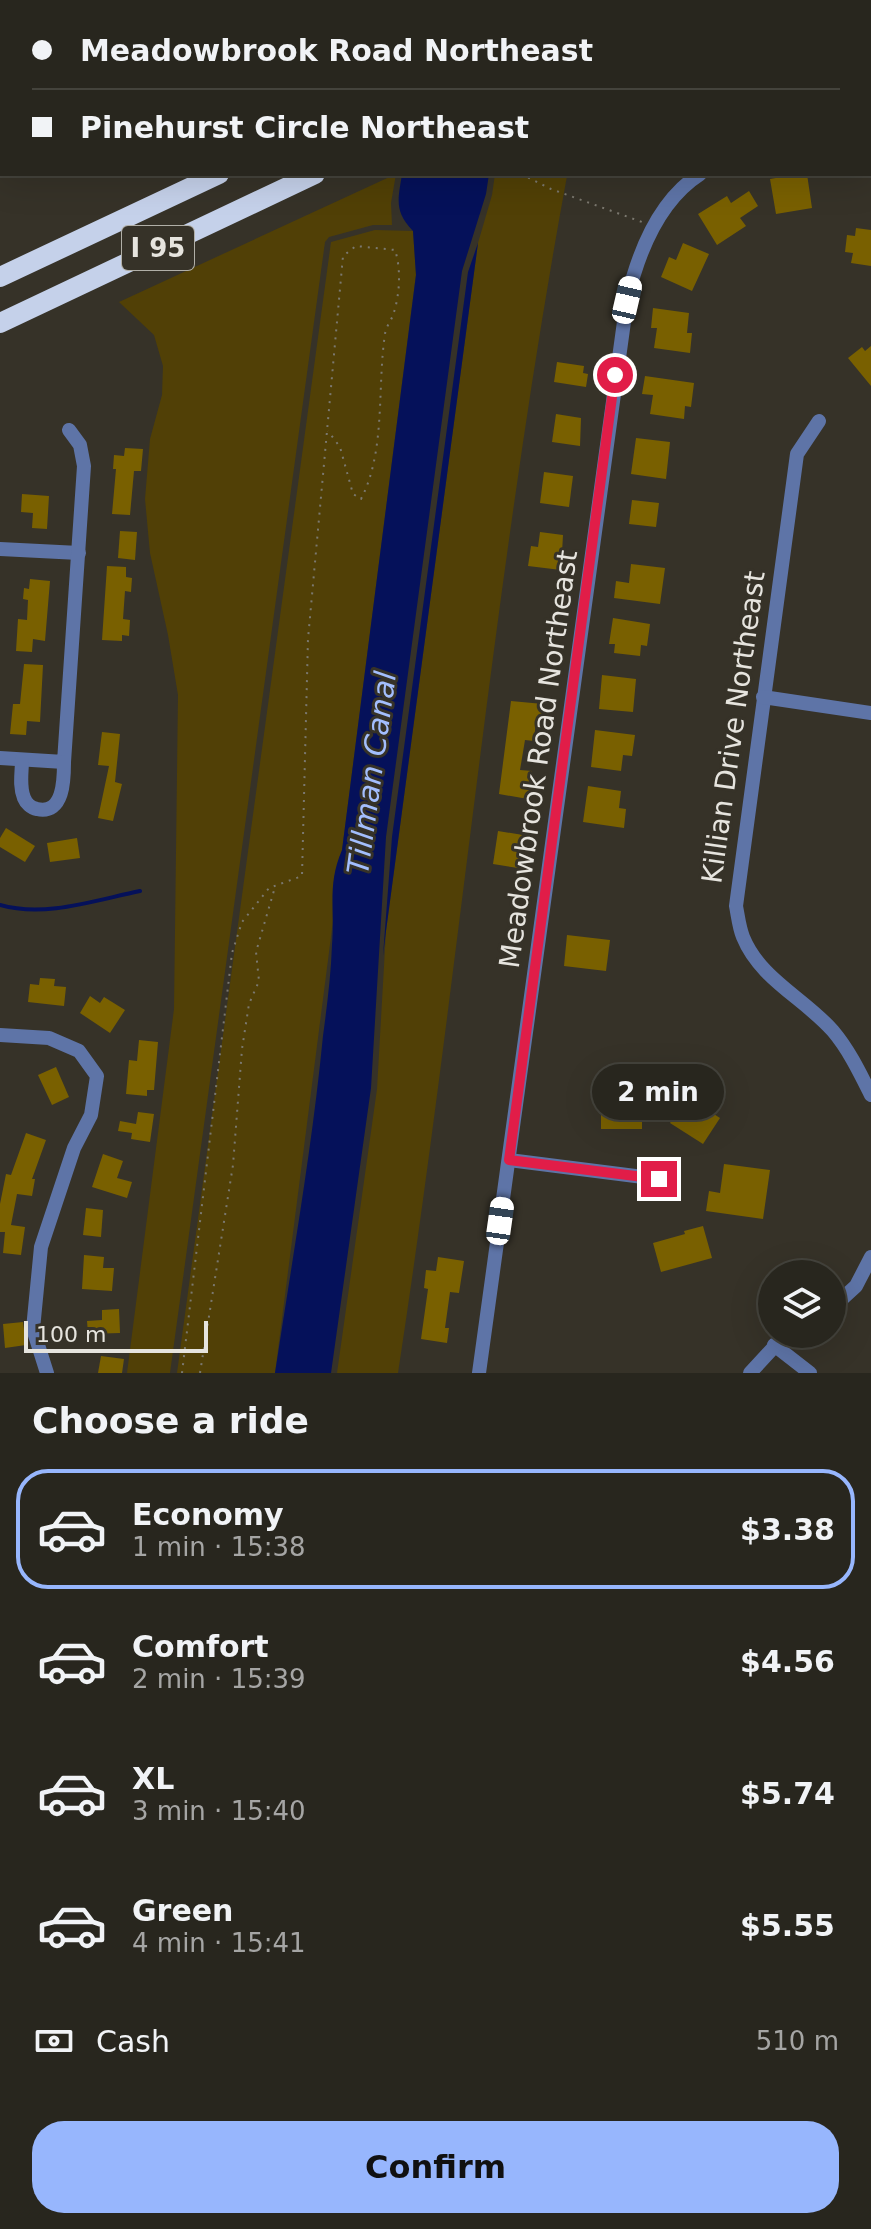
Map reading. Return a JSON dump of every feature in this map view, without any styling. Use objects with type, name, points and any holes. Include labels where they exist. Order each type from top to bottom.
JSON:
[{"type":"highway","name":"I 95","points":[[0,277],[215,176]]},
{"type":"highway","name":"I 95","points":[[0,323],[311,176]]},
{"type":"street","name":"Meadowbrook Road Northeast","points":[[479,1373],[627,300],[636,263],[653,227],[670,202],[698,176]]},
{"type":"street","name":"Killian Drive Northeast","points":[[819,421],[797,454],[737,880],[736,906],[743,937],[765,971],[813,1010],[834,1032],[871,1095]]},
{"type":"street","points":[[22,760],[23,794],[28,805],[39,810],[51,807],[63,791],[84,466],[80,445],[69,430]]},
{"type":"street","points":[[0,549],[79,553]]},
{"type":"street","points":[[763,697],[871,713]]},
{"type":"street","points":[[0,758],[64,762]]},
{"type":"street","points":[[0,1035],[49,1038],[79,1051],[97,1076],[91,1115],[74,1148],[41,1247],[33,1329],[47,1373]]},
{"type":"street","points":[[509,1160],[659,1179]]},
{"type":"street","points":[[846,1295],[856,1286],[871,1257]]},
{"type":"street","points":[[750,1373],[771,1348]]},
{"type":"street","points":[[778,1348],[810,1373]]},
{"type":"path","points":[[525,176],[551,189],[653,227]]},
{"type":"path","points":[[182,1373],[232,953],[242,922],[269,888],[302,876],[308,639],[343,256],[356,246],[395,250],[400,264],[394,312],[385,330],[376,438],[369,484],[361,499],[353,494],[340,447],[328,431]]},
{"type":"path","points":[[200,1373],[233,1165],[242,1049],[249,1004],[259,981],[256,952],[276,886]]},
{"type":"shaded area","points":[[396,176],[391,203],[392,225],[373,225],[329,237],[325,242],[170,1373],[127,1373],[174,1009],[178,695],[150,553],[145,499],[150,439],[162,395],[163,366],[154,335],[119,302]]},
{"type":"shaded area","points":[[495,176],[567,176],[518,474],[398,1373],[337,1373],[377,1089],[386,931],[478,243]]},
{"type":"shaded area","points":[[375,230],[413,231],[416,274],[275,1373],[177,1373],[331,242]]},
{"type":"water","name":"Tillman Canal","points":[[402,176],[489,176],[462,271],[386,837],[371,1088],[331,1373],[275,1373],[313,1121],[331,968],[333,886],[342,850],[416,275],[413,231],[400,211]]},
{"type":"water","points":[[478,243],[383,956],[392,837],[468,272]]},
{"type":"building","points":[[807,176],[812,208],[776,214],[770,179]]},
{"type":"building","points":[[749,191],[758,206],[740,218],[746,226],[717,245],[698,214],[727,196],[731,203]]},
{"type":"building","points":[[856,228],[871,230],[871,266],[851,263],[853,253],[845,252],[847,235],[855,236]]},
{"type":"building","points":[[683,243],[709,254],[692,291],[661,277],[669,257],[676,260]]},
{"type":"building","points":[[653,308],[689,313],[687,333],[692,333],[690,353],[654,348],[657,328],[651,328]]},
{"type":"building","points":[[871,346],[871,386],[848,358],[862,347],[865,351]]},
{"type":"building","points":[[557,362],[584,366],[583,373],[588,374],[586,387],[554,382]]},
{"type":"building","points":[[645,376],[694,383],[691,407],[685,406],[684,419],[650,414],[653,395],[642,394]]},
{"type":"building","points":[[556,414],[581,418],[580,446],[552,442]]},
{"type":"building","points":[[636,438],[670,442],[666,479],[631,474]]},
{"type":"building","points":[[125,448],[143,449],[141,471],[134,471],[130,515],[112,514],[116,469],[113,469],[114,455],[124,456]]},
{"type":"building","points":[[544,472],[573,476],[569,507],[540,503]]},
{"type":"building","points":[[22,494],[49,496],[47,529],[32,528],[33,513],[21,512]]},
{"type":"building","points":[[632,500],[659,503],[656,527],[629,524]]},
{"type":"building","points":[[120,531],[137,532],[135,560],[118,558]]},
{"type":"building","points":[[540,532],[563,535],[561,570],[528,566],[531,546],[538,547]]},
{"type":"building","points":[[631,564],[665,568],[660,604],[614,598],[616,581],[629,583]]},
{"type":"building","points":[[107,566],[126,567],[126,577],[132,578],[131,592],[125,591],[123,619],[130,620],[129,636],[122,635],[122,641],[102,640]]},
{"type":"building","points":[[30,579],[50,581],[45,641],[33,639],[32,652],[16,651],[18,619],[27,620],[28,600],[23,599],[24,588],[29,589]]},
{"type":"building","points":[[613,618],[650,624],[647,646],[641,645],[640,656],[614,653],[615,644],[609,644]]},
{"type":"building","points":[[24,664],[43,665],[40,722],[27,721],[26,735],[10,734],[13,704],[20,704]]},
{"type":"building","points":[[602,675],[636,679],[633,712],[599,709]]},
{"type":"building","points":[[511,701],[543,704],[541,720],[536,720],[534,741],[525,740],[520,770],[532,771],[528,799],[499,794]]},
{"type":"building","points":[[595,730],[635,735],[632,756],[623,755],[621,771],[591,767]]},
{"type":"building","points":[[102,732],[120,734],[115,782],[122,784],[113,821],[98,818],[109,766],[98,765]]},
{"type":"building","points":[[588,786],[621,791],[619,808],[626,809],[624,828],[583,822]]},
{"type":"building","points":[[6,828],[35,846],[25,862],[0,847],[0,838]]},
{"type":"building","points":[[498,831],[523,835],[518,868],[493,864]]},
{"type":"building","points":[[77,838],[80,858],[50,862],[47,843]]},
{"type":"building","points":[[567,935],[610,940],[606,971],[564,966]]},
{"type":"building","points":[[40,978],[55,979],[54,986],[66,987],[64,1006],[28,1002],[30,984],[39,985]]},
{"type":"building","points":[[90,996],[100,1003],[104,997],[125,1010],[110,1033],[80,1013]]},
{"type":"building","points":[[139,1040],[158,1042],[154,1090],[147,1090],[147,1096],[126,1094],[129,1060],[137,1061]]},
{"type":"building","points":[[56,1067],[69,1097],[52,1105],[38,1075]]},
{"type":"building","points":[[601,1097],[642,1098],[642,1129],[601,1129]]},
{"type":"building","points":[[687,1097],[720,1118],[703,1144],[670,1123]]},
{"type":"building","points":[[138,1112],[154,1114],[150,1142],[131,1139],[132,1133],[118,1131],[120,1121],[136,1124]]},
{"type":"building","points":[[26,1133],[46,1140],[32,1179],[35,1179],[32,1196],[17,1194],[11,1225],[25,1227],[21,1255],[3,1253],[5,1232],[0,1232],[0,1204],[6,1174],[11,1175]]},
{"type":"building","points":[[103,1154],[123,1161],[117,1178],[132,1182],[127,1198],[92,1187]]},
{"type":"building","points":[[724,1164],[770,1170],[763,1219],[706,1211],[709,1191],[720,1193]]},
{"type":"building","points":[[86,1208],[103,1210],[101,1237],[83,1235]]},
{"type":"building","points":[[703,1226],[712,1258],[661,1272],[653,1243]]},
{"type":"building","points":[[84,1255],[104,1257],[103,1268],[114,1268],[112,1291],[82,1289]]},
{"type":"building","points":[[438,1257],[464,1261],[459,1293],[450,1292],[445,1328],[449,1328],[447,1343],[421,1339],[428,1289],[424,1288],[426,1270],[436,1271]]},
{"type":"building","points":[[119,1309],[120,1333],[88,1334],[87,1321],[102,1320],[102,1310]]},
{"type":"building","points":[[23,1322],[26,1345],[5,1348],[3,1324]]},
{"type":"building","points":[[101,1356],[124,1359],[122,1373],[98,1373]]},
{"type":"waterway","points":[[0,905],[52,909],[140,891]]},
{"type":"route","points":[[615,375],[509,1160],[659,1179]]}]
